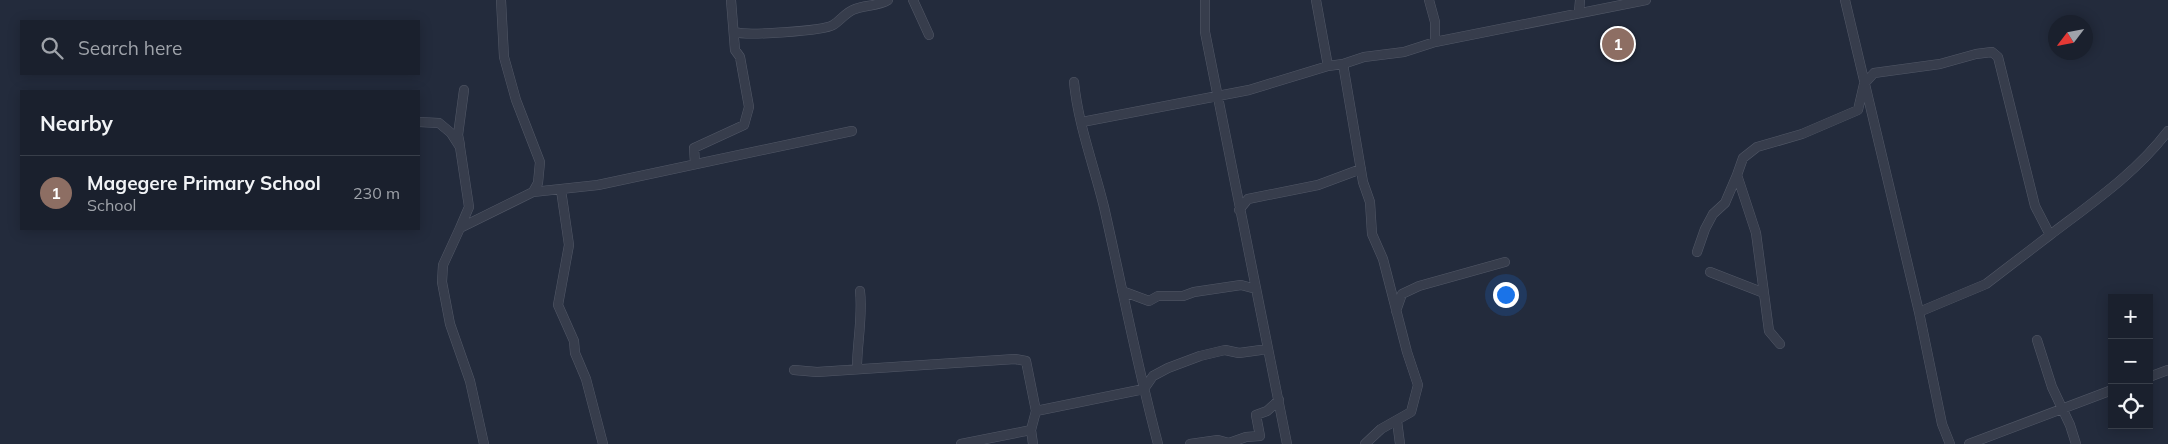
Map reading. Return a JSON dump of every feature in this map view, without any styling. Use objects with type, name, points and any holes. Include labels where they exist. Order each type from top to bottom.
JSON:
[{"type":"street","points":[[501,0],[504,57],[516,100],[540,162],[538,183],[533,192]]},
{"type":"street","points":[[696,163],[694,148],[744,125],[749,107],[740,57],[735,50],[732,0]]},
{"type":"street","points":[[735,32],[742,35],[771,31],[812,31],[833,25],[846,13],[857,8],[888,0]]},
{"type":"street","points":[[913,0],[929,35]]},
{"type":"street","points":[[1204,0],[1205,32],[1287,444]]},
{"type":"street","points":[[1316,0],[1328,66]]},
{"type":"street","points":[[1428,0],[1435,22],[1435,42]]},
{"type":"street","points":[[1579,12],[1580,0]]},
{"type":"street","points":[[1082,122],[1249,90],[1364,57],[1404,52],[1435,42],[1626,2],[1646,0]]},
{"type":"street","points":[[1845,0],[1919,312],[1942,424],[1950,444]]},
{"type":"street","points":[[1697,252],[1705,228],[1713,214],[1725,203],[1743,158],[1757,147],[1802,134],[1858,110],[1864,84],[1874,73],[1940,64],[1976,54],[1992,52],[1998,56],[2036,206],[2050,234]]},
{"type":"street","points":[[1343,64],[1361,169],[1370,202],[1372,234],[1383,259],[1418,385],[1411,412],[1382,429],[1364,444]]},
{"type":"street","points":[[1074,82],[1077,106],[1158,444]]},
{"type":"street","points":[[464,90],[458,135],[469,207],[442,265],[442,282],[450,324],[470,381],[484,444]]},
{"type":"street","points":[[420,122],[439,123],[451,133],[460,147]]},
{"type":"street","points":[[460,228],[533,192],[607,183],[852,131]]},
{"type":"street","points":[[1919,312],[1986,284],[2120,181],[2151,153],[2168,131]]},
{"type":"street","points":[[1239,210],[1248,199],[1318,185],[1361,169]]},
{"type":"street","points":[[1737,175],[1756,233],[1770,331],[1780,344]]},
{"type":"street","points":[[561,190],[569,245],[558,306],[574,341],[574,353],[586,379],[603,444]]},
{"type":"street","points":[[1396,311],[1402,294],[1419,286],[1505,262]]},
{"type":"street","points":[[1710,272],[1764,293]]},
{"type":"street","points":[[1122,291],[1149,301],[1158,296],[1183,296],[1194,292],[1215,291],[1241,285],[1256,289]]},
{"type":"street","points":[[857,368],[858,335],[862,305],[860,291]]},
{"type":"street","points":[[2038,340],[2061,408],[2070,425],[2076,444]]},
{"type":"street","points":[[1036,411],[1144,389],[1153,376],[1200,356],[1226,350],[1239,353],[1268,349]]},
{"type":"street","points":[[794,370],[817,372],[857,368],[1014,359],[1026,360],[1036,411],[1031,430],[1033,444]]},
{"type":"street","points":[[2153,376],[2168,370]]},
{"type":"street","points":[[1969,444],[2108,391]]},
{"type":"street","points":[[1190,444],[1218,440],[1229,443],[1246,437],[1260,436],[1256,415],[1267,411],[1279,400]]},
{"type":"street","points":[[1397,421],[1400,444]]},
{"type":"street","points":[[962,444],[1031,430]]},
{"type":"place","name":"Magegere Primary School","points":[[1618,44]]}]
